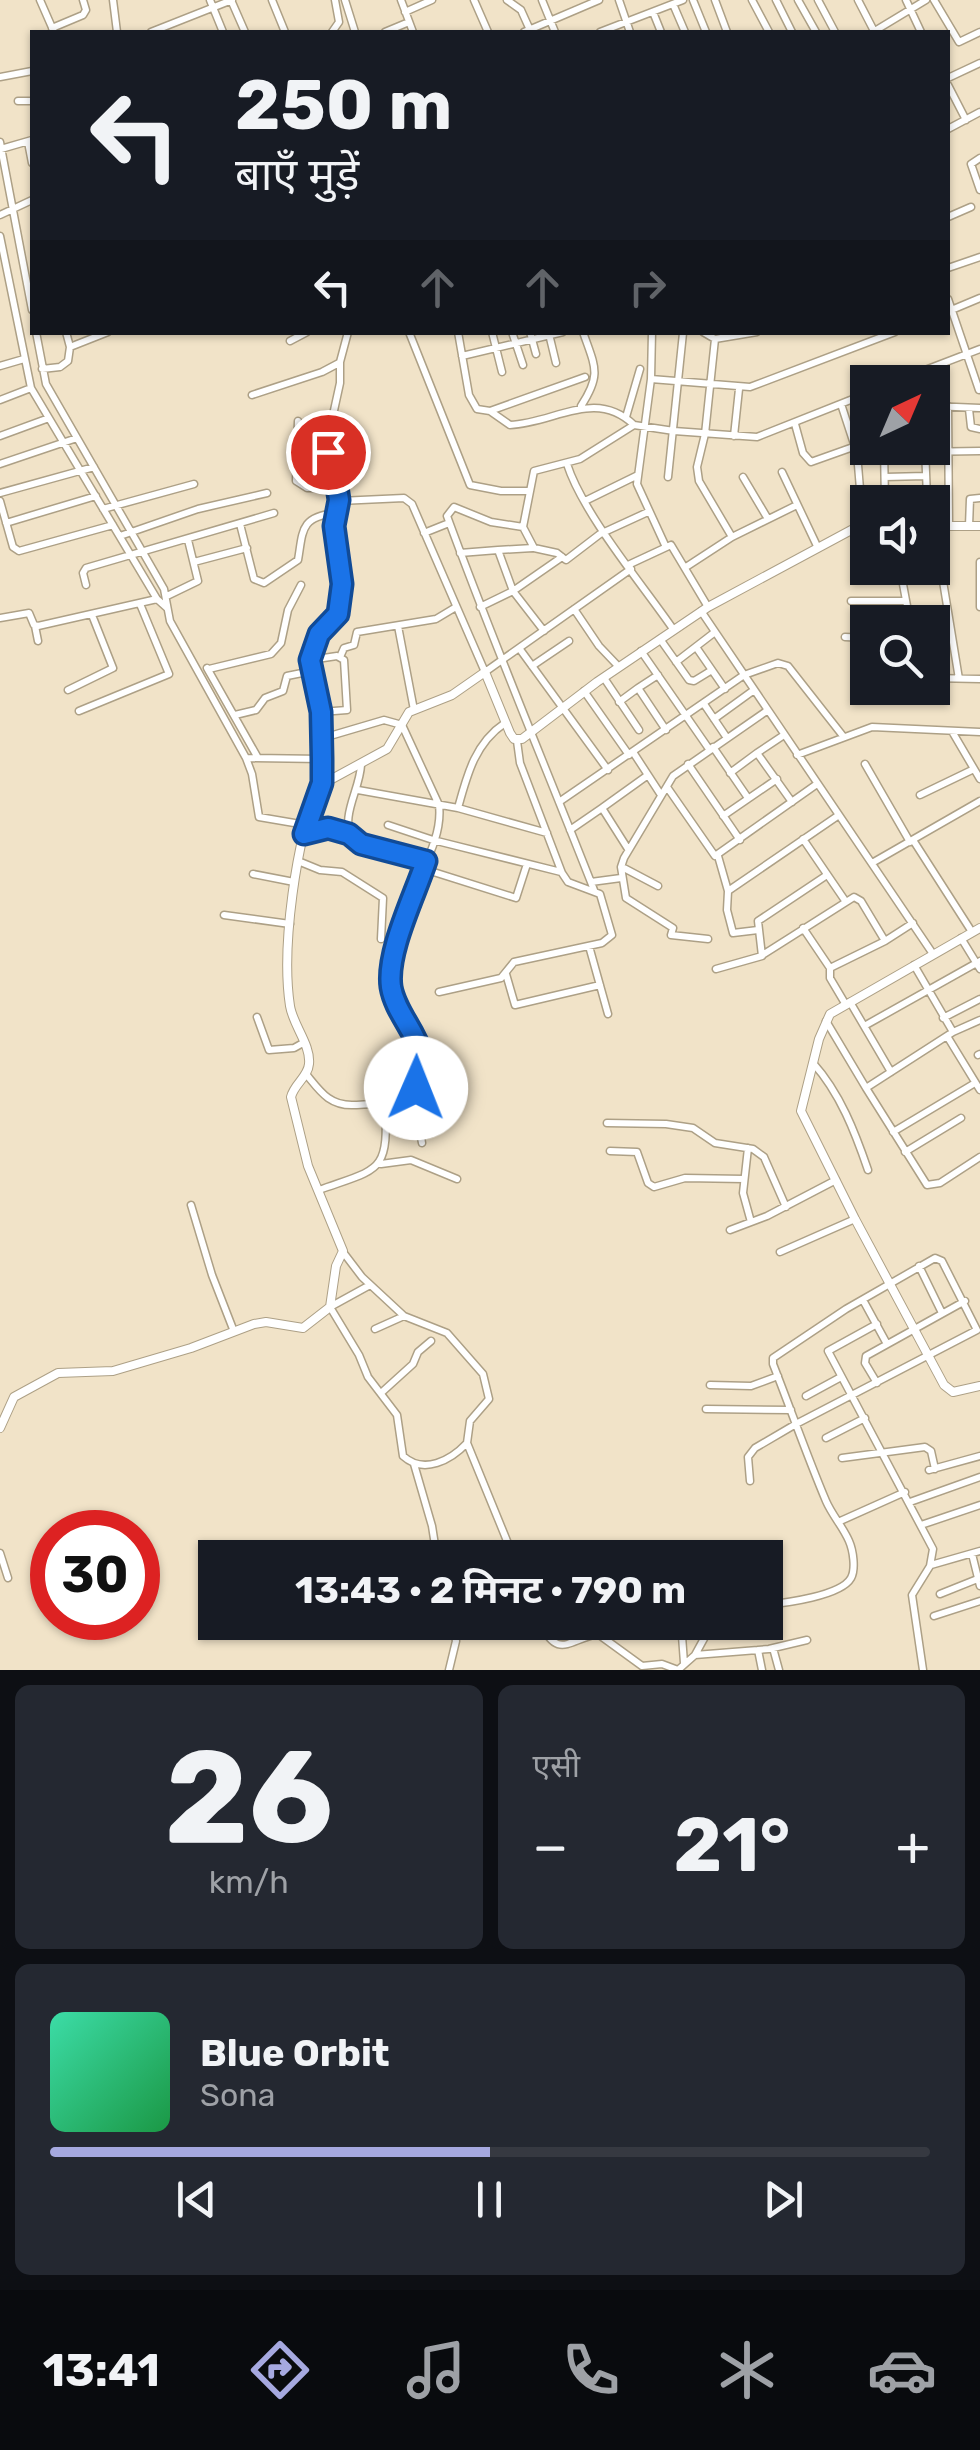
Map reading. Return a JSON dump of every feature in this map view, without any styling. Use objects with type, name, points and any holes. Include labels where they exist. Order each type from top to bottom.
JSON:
[{"type":"street","points":[[40,0],[53,30],[83,15],[86,10],[82,0]]},
{"type":"street","points":[[112,0],[117,30]]},
{"type":"street","points":[[155,30],[211,4],[232,0],[244,30]]},
{"type":"street","points":[[272,0],[284,30]]},
{"type":"street","points":[[333,30],[339,22],[336,0]]},
{"type":"street","points":[[345,0],[353,30]]},
{"type":"street","points":[[401,0],[412,30]]},
{"type":"street","points":[[406,12],[432,0]]},
{"type":"street","points":[[474,0],[487,30]]},
{"type":"street","points":[[506,0],[521,10],[527,30]]},
{"type":"street","points":[[542,0],[554,30]]},
{"type":"street","points":[[619,0],[629,30]]},
{"type":"street","points":[[605,30],[682,0]]},
{"type":"street","points":[[693,0],[705,30]]},
{"type":"street","points":[[715,0],[727,30]]},
{"type":"street","points":[[752,0],[765,30]]},
{"type":"street","points":[[776,0],[791,30]]},
{"type":"street","points":[[798,0],[815,30]]},
{"type":"street","points":[[818,0],[834,30]]},
{"type":"street","points":[[858,0],[873,30]]},
{"type":"street","points":[[906,0],[919,30]]},
{"type":"street","points":[[877,30],[926,0]]},
{"type":"street","points":[[934,0],[958,42],[980,32]]},
{"type":"street","points":[[529,30],[595,1]]},
{"type":"street","points":[[211,4],[223,30]]},
{"type":"street","points":[[672,4],[684,30]]},
{"type":"street","points":[[652,12],[659,30]]},
{"type":"street","points":[[390,30],[409,22]]},
{"type":"street","points":[[950,80],[980,62]]},
{"type":"street","points":[[0,77],[30,71]]},
{"type":"street","points":[[950,85],[966,120]]},
{"type":"street","points":[[18,101],[30,101]]},
{"type":"street","points":[[950,128],[980,112]]},
{"type":"street","points":[[30,141],[1,146],[30,289]]},
{"type":"street","points":[[980,158],[970,164],[980,190]]},
{"type":"street","points":[[0,215],[30,202]]},
{"type":"street","points":[[950,216],[970,206]]},
{"type":"street","points":[[0,236],[4,276],[31,388],[157,599],[168,608]]},
{"type":"street","points":[[950,267],[980,257]]},
{"type":"street","points":[[979,390],[950,311],[980,298]]},
{"type":"street","points":[[36,335],[46,384],[167,596],[170,621],[246,758],[259,817],[305,829],[328,828],[349,834],[361,844],[516,898],[527,864]]},
{"type":"street","points":[[42,369],[68,362],[67,335]]},
{"type":"street","points":[[70,348],[95,335]]},
{"type":"street","points":[[290,341],[301,335]]},
{"type":"street","points":[[347,335],[326,449],[338,488],[334,526],[342,584],[340,606],[335,620],[319,634],[310,660],[321,712],[322,783],[305,829],[290,924],[290,1008],[310,1062],[292,1097],[308,1166],[349,1264],[404,1316],[447,1333],[486,1379],[489,1399],[470,1421],[467,1443],[507,1540]]},
{"type":"street","points":[[410,335],[470,486],[528,490]]},
{"type":"street","points":[[458,335],[472,404],[510,425],[581,407],[611,409],[634,425],[645,427],[757,437],[850,400]]},
{"type":"street","points":[[493,335],[502,372]]},
{"type":"street","points":[[513,335],[522,364]]},
{"type":"street","points":[[550,335],[556,363]]},
{"type":"street","points":[[581,407],[597,374],[584,335]]},
{"type":"street","points":[[652,335],[651,379],[638,488],[665,546]]},
{"type":"street","points":[[668,477],[683,335]]},
{"type":"street","points":[[708,335],[715,340],[741,335]]},
{"type":"street","points":[[651,379],[739,388],[768,381],[887,335]]},
{"type":"street","points":[[462,356],[516,344],[532,336],[536,354]]},
{"type":"street","points":[[715,340],[705,434],[696,467],[732,537]]},
{"type":"street","points":[[941,365],[980,349]]},
{"type":"street","points":[[0,366],[24,358]]},
{"type":"street","points":[[252,395],[322,372],[340,362]]},
{"type":"street","points":[[626,416],[640,369]]},
{"type":"street","points":[[490,411],[585,376]]},
{"type":"street","points":[[0,400],[31,388]]},
{"type":"street","points":[[734,436],[739,388]]},
{"type":"street","points":[[841,404],[850,431]]},
{"type":"street","points":[[950,406],[980,408]]},
{"type":"street","points":[[969,408],[971,427],[980,428]]},
{"type":"street","points":[[0,436],[49,418]]},
{"type":"street","points":[[298,420],[294,476],[300,484],[315,489],[338,488]]},
{"type":"street","points":[[795,424],[803,453],[811,462],[850,451]]},
{"type":"street","points":[[534,548],[523,527],[532,474],[539,467],[566,464],[634,425]]},
{"type":"street","points":[[0,464],[77,438]]},
{"type":"street","points":[[296,460],[326,449]]},
{"type":"street","points":[[950,454],[980,451]]},
{"type":"street","points":[[566,464],[571,479],[605,532],[673,629]]},
{"type":"street","points":[[885,465],[885,485]]},
{"type":"street","points":[[926,465],[926,485]]},
{"type":"street","points":[[94,467],[0,497],[13,546],[22,552],[113,525]]},
{"type":"street","points":[[782,472],[818,548]]},
{"type":"street","points":[[585,501],[639,474]]},
{"type":"street","points":[[885,478],[926,476]]},
{"type":"street","points":[[742,477],[768,519]]},
{"type":"street","points":[[104,509],[194,484]]},
{"type":"street","points":[[120,536],[198,509],[267,493]]},
{"type":"street","points":[[6,523],[96,496]]},
{"type":"street","points":[[339,500],[404,498],[412,504],[505,723],[518,740],[520,763],[562,873],[568,882],[593,886],[622,878]]},
{"type":"street","points":[[975,526],[970,500],[980,498]]},
{"type":"street","points":[[686,567],[732,537],[797,505]]},
{"type":"street","points":[[439,992],[490,981],[506,974],[514,962],[602,943],[612,934],[604,900],[593,886],[530,732],[460,553],[448,512],[454,507],[492,522],[523,527]]},
{"type":"street","points":[[460,553],[534,548],[566,560],[605,532],[648,512]]},
{"type":"street","points":[[86,585],[84,569],[274,513]]},
{"type":"street","points":[[240,524],[254,579],[262,584],[298,560],[298,542],[308,522],[318,515],[336,513]]},
{"type":"street","points":[[424,533],[449,523]]},
{"type":"street","points":[[518,740],[704,609],[850,532]]},
{"type":"street","points":[[167,596],[198,581],[188,540]]},
{"type":"street","points":[[322,783],[388,749],[406,716],[414,710],[452,695],[630,567],[665,546],[674,546],[715,632],[934,954]]},
{"type":"street","points":[[194,562],[247,548]]},
{"type":"street","points":[[498,550],[514,591],[544,631]]},
{"type":"street","points":[[480,606],[514,591],[562,557]]},
{"type":"street","points":[[980,562],[980,605]]},
{"type":"street","points":[[196,666],[209,669],[271,654],[281,644],[288,610],[301,585]]},
{"type":"street","points":[[903,585],[907,605]]},
{"type":"street","points":[[944,585],[959,678]]},
{"type":"street","points":[[35,626],[157,599]]},
{"type":"street","points":[[851,601],[906,601]]},
{"type":"street","points":[[78,710],[169,674],[140,604]]},
{"type":"street","points":[[340,656],[343,649],[354,644],[356,632],[436,619],[456,607]]},
{"type":"street","points":[[574,608],[599,646],[619,667]]},
{"type":"street","points":[[0,618],[28,613],[38,641]]},
{"type":"street","points":[[68,690],[113,668],[92,615]]},
{"type":"street","points":[[398,626],[414,710]]},
{"type":"street","points":[[676,662],[715,632]]},
{"type":"street","points":[[659,638],[692,681],[712,670]]},
{"type":"street","points":[[845,638],[850,638]]},
{"type":"street","points":[[532,666],[569,641]]},
{"type":"street","points":[[696,646],[725,689]]},
{"type":"street","points":[[520,648],[608,770]]},
{"type":"street","points":[[641,651],[748,798]]},
{"type":"street","points":[[310,660],[340,656]]},
{"type":"street","points":[[321,712],[348,708],[344,660],[340,656]]},
{"type":"street","points":[[559,802],[744,676],[783,662],[843,736]]},
{"type":"street","points":[[209,669],[258,758]]},
{"type":"street","points":[[234,715],[256,710],[265,698],[283,691],[287,676],[312,671]]},
{"type":"street","points":[[619,702],[658,675]]},
{"type":"street","points":[[604,678],[638,730]]},
{"type":"street","points":[[950,678],[980,679]]},
{"type":"street","points":[[638,688],[666,730]]},
{"type":"street","points":[[714,719],[754,690]]},
{"type":"street","points":[[584,692],[661,795]]},
{"type":"street","points":[[704,704],[726,738]]},
{"type":"street","points":[[708,938],[671,936],[673,928],[626,898],[621,866],[673,776],[768,710]]},
{"type":"street","points":[[323,738],[384,720],[402,725],[439,804],[439,820],[410,900],[390,974],[396,1007],[421,1048],[422,1073],[413,1093],[422,1143]]},
{"type":"street","points":[[458,808],[481,745],[505,723]]},
{"type":"street","points":[[798,755],[872,727],[980,732]]},
{"type":"street","points":[[953,732],[980,779]]},
{"type":"street","points":[[730,773],[784,735]]},
{"type":"street","points":[[757,754],[792,802]]},
{"type":"street","points":[[246,758],[322,759]]},
{"type":"street","points":[[688,764],[740,840]]},
{"type":"street","points":[[864,764],[912,841],[976,930],[848,1003],[826,1020],[801,1111],[948,1390],[980,1386]]},
{"type":"street","points":[[349,834],[347,820],[358,790],[361,765]]},
{"type":"street","points":[[920,795],[974,769]]},
{"type":"street","points":[[570,830],[648,775]]},
{"type":"street","points":[[723,816],[776,779]]},
{"type":"street","points":[[718,856],[818,784]]},
{"type":"street","points":[[667,787],[712,854],[718,856]]},
{"type":"street","points":[[358,790],[458,808],[548,833]]},
{"type":"street","points":[[872,864],[979,804]]},
{"type":"street","points":[[602,808],[629,850]]},
{"type":"street","points":[[728,890],[839,814]]},
{"type":"street","points":[[388,825],[562,873]]},
{"type":"street","points":[[804,839],[846,902]]},
{"type":"street","points":[[718,856],[728,890],[727,910],[733,933],[758,930]]},
{"type":"street","points":[[298,861],[320,870],[342,872],[382,898],[382,939]]},
{"type":"street","points":[[621,866],[658,886]]},
{"type":"street","points":[[253,874],[294,882]]},
{"type":"street","points":[[763,955],[758,921],[827,876]]},
{"type":"street","points":[[716,969],[763,955],[854,897],[861,901],[885,941]]},
{"type":"street","points":[[224,915],[290,924]]},
{"type":"street","points":[[830,968],[913,923]]},
{"type":"street","points":[[803,928],[830,968],[830,978],[866,1026],[892,1072]]},
{"type":"street","points":[[866,1026],[979,965],[961,938]]},
{"type":"street","points":[[589,946],[608,1014]]},
{"type":"street","points":[[894,1132],[978,1087],[914,965]]},
{"type":"street","points":[[506,974],[515,1004],[600,985]]},
{"type":"street","points":[[944,1018],[980,999]]},
{"type":"street","points":[[258,1017],[270,1050],[294,1048],[303,1043]]},
{"type":"street","points":[[826,1020],[928,1186],[940,1183],[980,1157]]},
{"type":"street","points":[[866,1088],[950,1034],[980,1020]]},
{"type":"street","points":[[813,1063],[830,1083],[854,1130],[868,1170]]},
{"type":"street","points":[[306,1074],[335,1104],[385,1103],[413,1093]]},
{"type":"street","points":[[380,1164],[387,1133],[385,1103]]},
{"type":"street","points":[[905,1152],[961,1118]]},
{"type":"street","points":[[607,1123],[679,1125],[693,1128],[715,1144],[748,1148],[764,1156],[786,1207]]},
{"type":"street","points":[[748,1148],[744,1200],[751,1222]]},
{"type":"street","points":[[610,1152],[637,1152],[651,1186],[685,1178],[744,1179]]},
{"type":"street","points":[[319,1190],[372,1171],[380,1164],[411,1160],[457,1179]]},
{"type":"street","points":[[730,1230],[786,1207],[836,1180]]},
{"type":"street","points":[[191,1205],[234,1330]]},
{"type":"street","points":[[780,1252],[855,1219]]},
{"type":"street","points":[[343,1250],[336,1266],[330,1308],[360,1356],[368,1377],[397,1415],[403,1456],[414,1464],[434,1540]]},
{"type":"street","points":[[750,1481],[750,1452],[796,1424],[979,1329],[938,1258],[918,1266],[778,1352],[773,1364],[796,1424],[838,1522],[849,1540],[852,1553],[851,1578],[832,1592],[783,1602]]},
{"type":"street","points":[[918,1266],[942,1313]]},
{"type":"street","points":[[0,1428],[14,1397],[58,1373],[113,1370],[266,1322],[302,1328],[370,1285]]},
{"type":"street","points":[[864,1300],[887,1344]]},
{"type":"street","points":[[878,1382],[864,1358],[964,1301]]},
{"type":"street","points":[[375,1329],[404,1316]]},
{"type":"street","points":[[876,1324],[828,1351],[933,1549],[930,1566],[912,1595],[922,1670]]},
{"type":"street","points":[[380,1393],[431,1342]]},
{"type":"street","points":[[710,1385],[751,1386],[778,1376]]},
{"type":"street","points":[[806,1396],[841,1376]]},
{"type":"street","points":[[706,1409],[791,1410]]},
{"type":"street","points":[[826,1438],[865,1418]]},
{"type":"street","points":[[414,1464],[445,1461],[467,1443]]},
{"type":"street","points":[[842,1458],[925,1446],[931,1451],[932,1469],[980,1456]]},
{"type":"street","points":[[910,1502],[980,1477]]},
{"type":"street","points":[[838,1522],[905,1492]]},
{"type":"street","points":[[922,1524],[980,1505]]},
{"type":"street","points":[[0,1553],[8,1578]]},
{"type":"street","points":[[930,1566],[976,1553],[980,1580],[940,1594]]},
{"type":"street","points":[[934,1616],[980,1601]]},
{"type":"street","points":[[448,1670],[456,1640]]},
{"type":"street","points":[[550,1640],[569,1646],[584,1640]]},
{"type":"street","points":[[606,1640],[642,1666],[662,1664],[678,1670],[695,1655],[703,1640]]},
{"type":"street","points":[[682,1640],[684,1663]]},
{"type":"street","points":[[695,1655],[758,1650],[807,1640]]},
{"type":"street","points":[[772,1648],[778,1670]]},
{"type":"street","points":[[758,1650],[762,1670]]},
{"type":"route","points":[[328,452],[339,500],[334,526],[342,584],[338,614],[319,634],[310,660],[321,712],[322,783],[304,834],[328,828],[349,834],[361,844],[426,861],[410,900],[390,974],[396,1007],[421,1048],[422,1073],[416,1088]]}]
